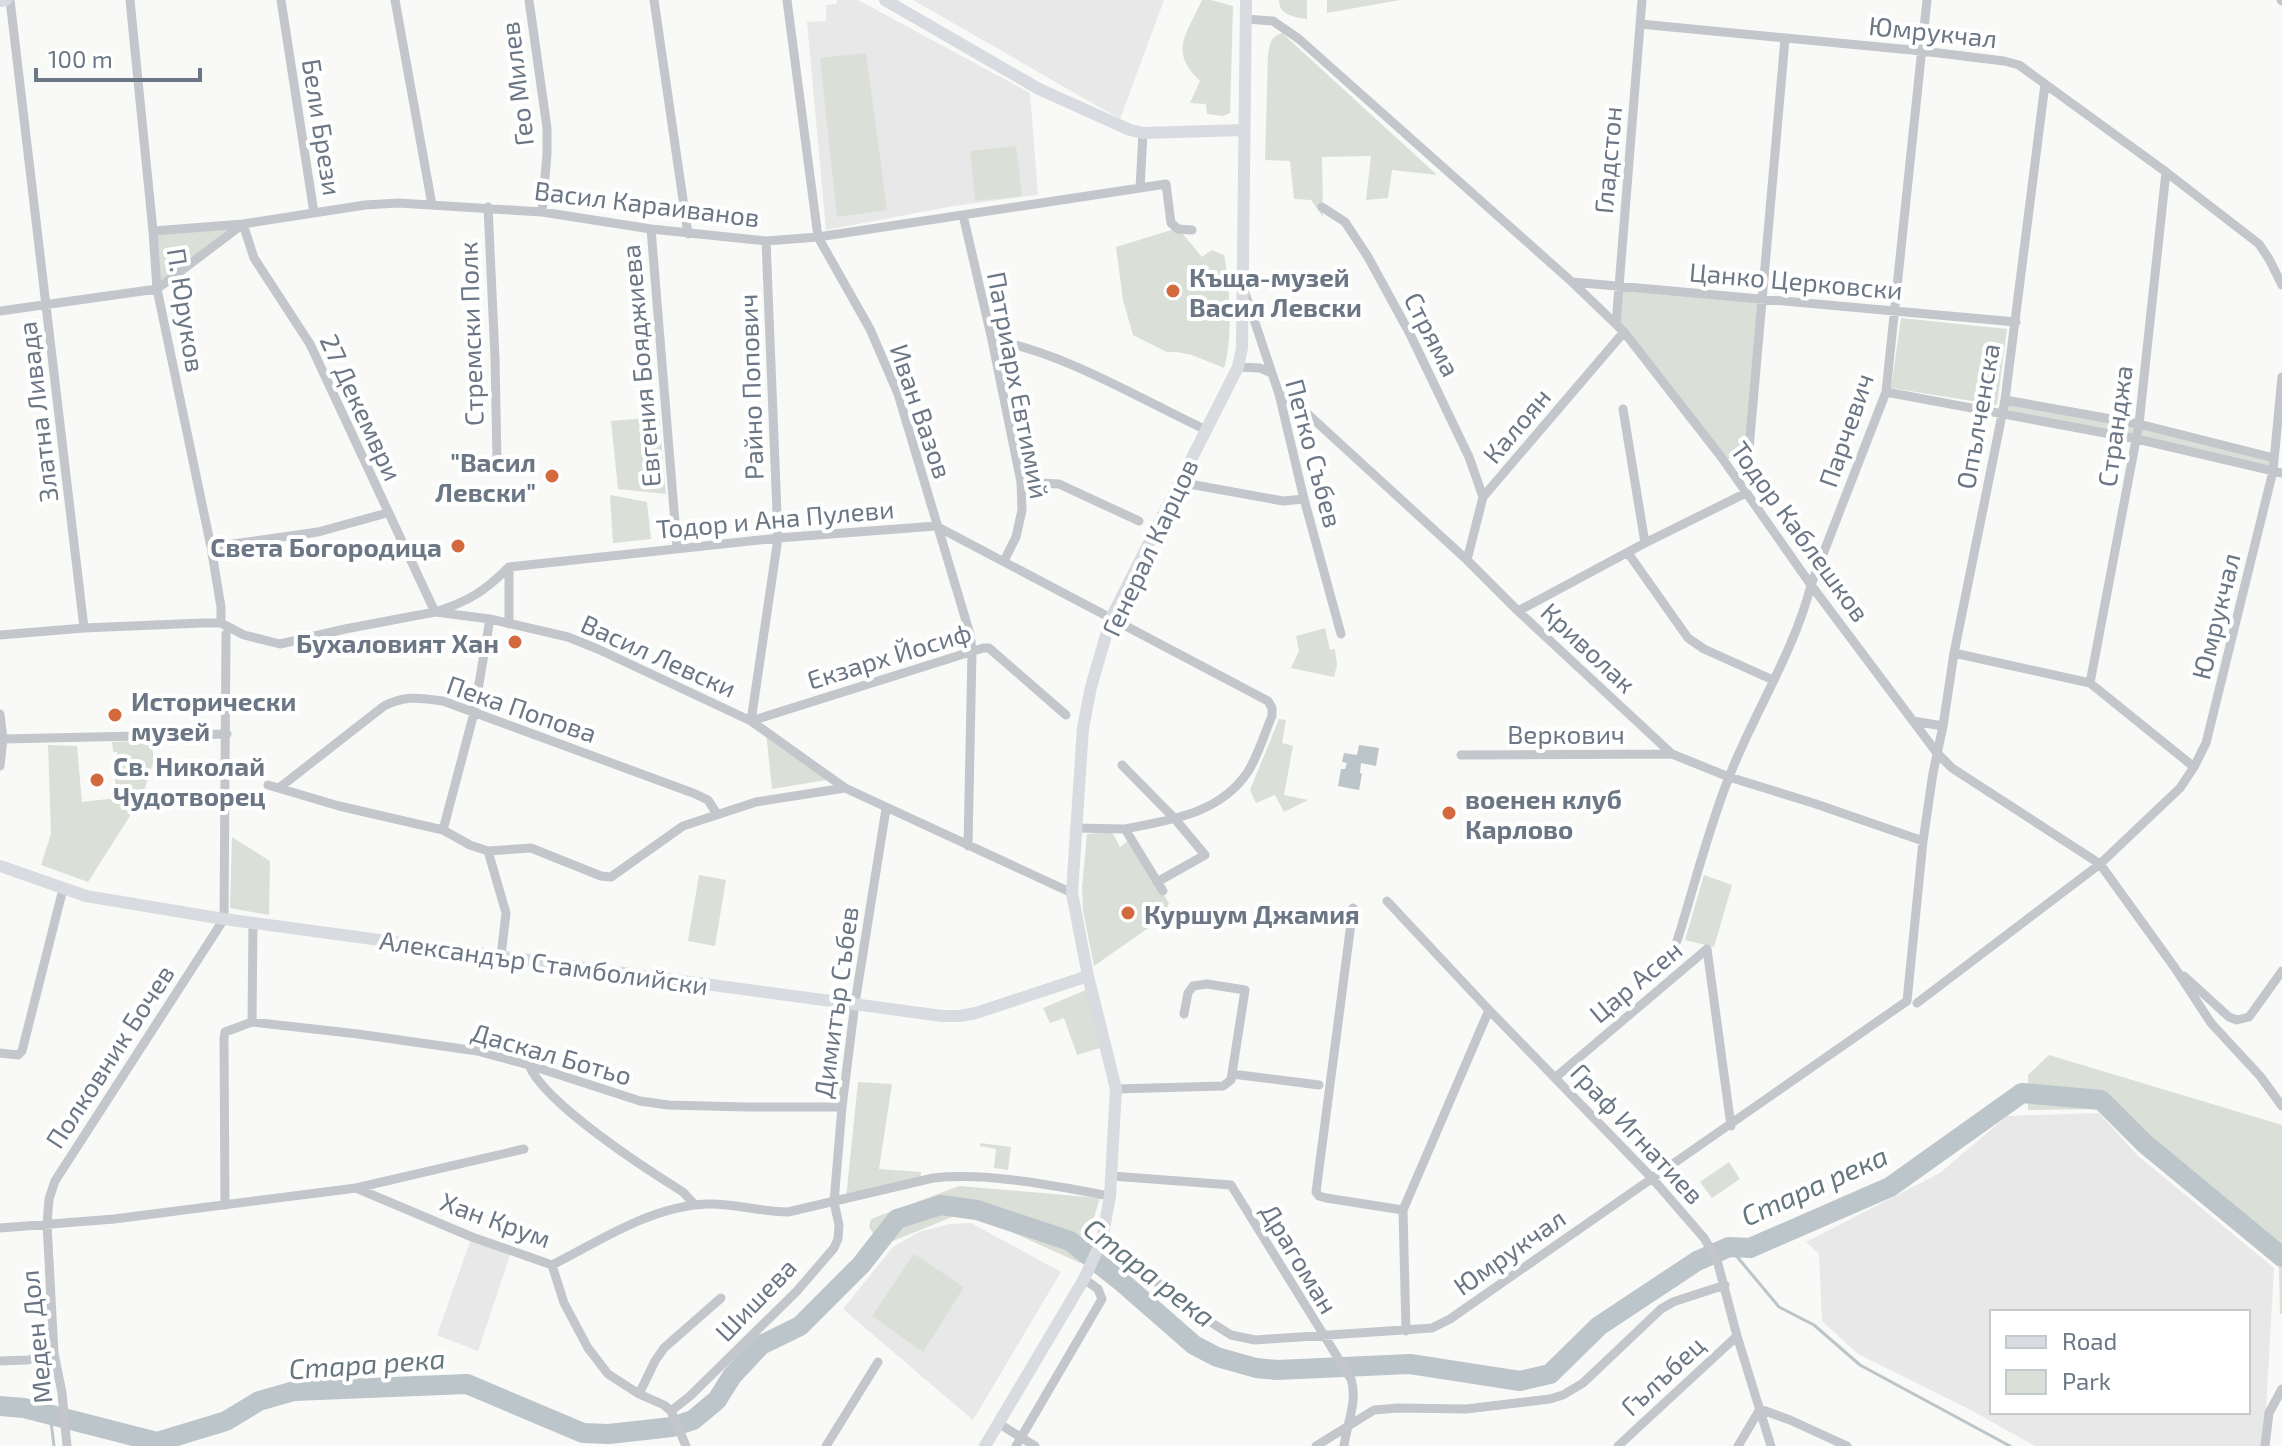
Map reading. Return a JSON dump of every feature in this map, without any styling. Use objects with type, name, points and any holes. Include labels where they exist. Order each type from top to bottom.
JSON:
[{"type":"main road","points":[[0,1],[8,0]]},
{"type":"main road","name":"Генерал Карцов","points":[[985,1446],[1084,1279],[1102,1240],[1110,1196],[1116,1089],[1088,976],[1072,893],[1086,711],[1111,618],[1238,367],[1244,331],[1246,0]]},
{"type":"main road","points":[[887,1],[1039,89],[1130,130],[1143,133],[1244,130]]},
{"type":"main road","name":"Александър Стамболийски","points":[[0,866],[86,896],[224,919],[942,1016],[976,1013],[1088,976]]},
{"type":"street","name":"Златна Ливада","points":[[8,0],[84,628]]},
{"type":"street","name":"П. Юруков","points":[[130,0],[157,289],[211,547],[221,623]]},
{"type":"street","name":"Бели Брези","points":[[281,0],[314,213]]},
{"type":"street","points":[[395,0],[432,205]]},
{"type":"street","name":"Гео Милев","points":[[529,0],[547,128],[542,212]]},
{"type":"street","points":[[654,0],[688,234]]},
{"type":"street","name":"Иван Вазов","points":[[787,0],[818,237],[870,329],[898,394],[970,634],[968,846]]},
{"type":"street","name":"Гладстон","points":[[1620,328],[1619,285],[1642,0]]},
{"type":"street","name":"Парчевич","points":[[1677,941],[1729,777],[1807,601],[1886,392],[1927,0]]},
{"type":"street","name":"Тодор Каблешков","points":[[1246,19],[1273,21],[1299,39],[1620,328],[1722,458],[1811,585],[1937,753],[1952,768],[2100,864],[2211,1023],[2260,1076],[2282,1106]]},
{"type":"street","name":"Юмрукчал","points":[[1640,24],[1922,51],[2019,65],[2259,244],[2282,285]]},
{"type":"street","points":[[1748,460],[1785,39]]},
{"type":"street","name":"Опълченска","points":[[1912,1002],[1923,841],[1954,653],[2005,400],[2045,84]]},
{"type":"street","points":[[1143,133],[1140,188],[1166,184],[1171,223],[1178,229],[1192,230]]},
{"type":"street","name":"Странджа","points":[[2090,683],[2137,439],[2166,172]]},
{"type":"street","name":"Васил Караиванов","points":[[153,231],[243,224],[398,203],[542,212],[688,234],[766,241],[818,237],[1140,188]]},
{"type":"street","name":"Стремски Полк","points":[[488,207],[497,460]]},
{"type":"street","name":"Стряма","points":[[1322,207],[1345,222],[1368,257],[1410,334],[1469,457],[1483,497]]},
{"type":"street","name":"Патриарх Евтимий","points":[[963,215],[1021,482],[1022,510],[1016,537],[1004,561]]},
{"type":"street","name":"Васил Караиванов","points":[[0,311],[157,289],[243,224]]},
{"type":"street","name":"27 Декември","points":[[243,224],[254,258],[310,344],[435,612]]},
{"type":"street","name":"Евгения Бояджиева","points":[[651,229],[677,547]]},
{"type":"street","name":"Райно Попович","points":[[751,721],[778,538],[766,241]]},
{"type":"street","name":"Цанко Церковски","points":[[1572,282],[2016,322]]},
{"type":"street","name":"Петко Събев","points":[[1243,285],[1279,394],[1341,634]]},
{"type":"street","name":"Калоян","points":[[1467,560],[1483,497],[1620,328]]},
{"type":"street","points":[[992,340],[1027,347],[1206,430]]},
{"type":"street","points":[[1238,367],[1260,368],[1271,373]]},
{"type":"street","name":"Юмрукчал","points":[[1102,1240],[1201,1316],[1231,1335],[1255,1340],[1432,1328],[1450,1319],[1912,1002],[2100,864],[2180,788],[2194,767],[2206,743],[2277,472],[2274,458],[2282,377]]},
{"type":"street","points":[[1886,392],[2137,439],[2277,472]]},
{"type":"street","name":"Криволак","points":[[1279,394],[1299,406],[1672,754],[1729,777],[1923,841]]},
{"type":"street","points":[[2005,400],[2139,424],[2274,458]]},
{"type":"street","points":[[1623,409],[1645,543]]},
{"type":"street","points":[[1181,480],[1283,501],[1304,499]]},
{"type":"street","points":[[1021,482],[1059,484],[1139,521]]},
{"type":"street","points":[[1518,611],[1746,493]]},
{"type":"street","points":[[211,547],[318,532],[387,513]]},
{"type":"street","points":[[936,526],[1268,701],[1272,708],[1272,716],[1249,771],[1232,791],[1190,816],[1125,829],[1075,828]]},
{"type":"street","name":"Тодор и Ана Пулеви","points":[[509,567],[677,547],[936,526]]},
{"type":"street","points":[[1628,553],[1688,638],[1704,649],[1773,680]]},
{"type":"street","points":[[435,612],[474,597],[509,567]]},
{"type":"street","points":[[509,567],[509,624]]},
{"type":"street","name":"Васил Левски","points":[[0,635],[84,628],[221,623],[244,635],[280,644],[435,612],[490,619],[568,637],[751,721],[845,788],[886,809],[1072,893]]},
{"type":"street","points":[[490,619],[474,713],[443,830],[470,845],[488,851],[531,848],[601,876],[611,877],[683,826],[756,802],[845,788]]},
{"type":"street","points":[[224,919],[226,634]]},
{"type":"street","name":"Екзарх Йосиф","points":[[751,721],[989,648],[1066,715]]},
{"type":"street","points":[[1954,653],[2090,683],[2194,767]]},
{"type":"street","name":"Пека Попова","points":[[443,830],[339,806],[273,786],[384,706],[401,698],[421,698],[443,701],[693,793],[708,800],[717,814]]},
{"type":"street","points":[[0,714],[3,739],[0,766]]},
{"type":"street","points":[[1913,721],[1943,726]]},
{"type":"street","points":[[3,739],[227,734]]},
{"type":"street","name":"Веркович","points":[[1461,755],[1672,754]]},
{"type":"street","points":[[1122,765],[1205,855],[1157,882]]},
{"type":"street","name":"Димитър Събев","points":[[834,1202],[855,1003],[886,809]]},
{"type":"street","points":[[1125,829],[1163,891]]},
{"type":"street","points":[[488,851],[506,913],[501,956]]},
{"type":"street","points":[[0,1053],[18,1055],[22,1051],[63,889]]},
{"type":"street","name":"Граф Игнатиев","points":[[1387,901],[1652,1178],[1704,1238],[1717,1260],[1771,1446]]},
{"type":"street","points":[[1353,908],[1316,1192],[1326,1198],[1403,1210]]},
{"type":"street","name":"Полковник Бочев","points":[[47,1224],[49,1199],[55,1181],[224,919]]},
{"type":"street","points":[[225,1205],[224,1038],[225,1032],[252,1022],[253,923]]},
{"type":"street","name":"Цар Асен","points":[[1556,1077],[1707,949],[1731,1126]]},
{"type":"street","points":[[2175,968],[2229,1017],[2237,1020],[2249,1017],[2282,971]]},
{"type":"street","points":[[1116,1089],[1229,1084],[1245,990],[1207,984],[1193,986],[1188,993],[1184,1014]]},
{"type":"street","points":[[1406,1331],[1403,1210],[1489,1010]]},
{"type":"street","name":"Даскал Ботьо","points":[[252,1022],[477,1051],[640,1101],[668,1105],[842,1107]]},
{"type":"street","points":[[529,1065],[543,1088],[592,1129],[683,1192],[695,1205]]},
{"type":"street","points":[[1232,1074],[1319,1085]]},
{"type":"street","points":[[0,1228],[114,1219],[356,1188],[524,1149]]},
{"type":"street","name":"Хан Крум","points":[[356,1188],[472,1237],[552,1265],[652,1215],[671,1208],[695,1205],[730,1205],[788,1212],[956,1175],[1110,1196]]},
{"type":"street","name":"Драгоман","points":[[1112,1176],[1231,1185],[1351,1379],[1354,1398],[1346,1427]]},
{"type":"street","name":"Шишева","points":[[673,1413],[797,1291],[834,1248],[839,1225],[834,1202]]},
{"type":"street","name":"Меден Дол","points":[[47,1224],[54,1353],[67,1446]]},
{"type":"street","points":[[552,1265],[564,1303],[588,1348],[608,1374],[673,1413],[686,1444]]},
{"type":"street","points":[[1018,1442],[1102,1299],[1098,1289],[1084,1279]]},
{"type":"street","points":[[1316,1446],[1374,1410],[1466,1409],[1563,1395],[1583,1383],[1661,1309],[1683,1298],[1725,1285]]},
{"type":"street","name":"Шишева","points":[[639,1394],[664,1348],[721,1298]]},
{"type":"street","name":"Гълъбец","points":[[1618,1446],[1737,1336]]},
{"type":"street","points":[[0,1361],[28,1360],[54,1353]]},
{"type":"street","points":[[826,1446],[878,1362]]},
{"type":"street","points":[[2265,1446],[2269,1413],[2282,1389]]},
{"type":"street","points":[[1738,1446],[1760,1409],[1847,1446]]},
{"type":"street","points":[[998,1423],[1018,1442],[1035,1446]]},
{"type":"street","points":[[1344,1446],[1346,1427]]},
{"type":"shaded area","points":[[837,0],[858,0],[1030,93],[1038,195],[953,206],[826,230],[807,22],[826,21],[826,5],[836,4]]},
{"type":"shaded area","points":[[913,0],[1164,0],[1120,119]]},
{"type":"shaded area","points":[[1359,745],[1379,748],[1376,766],[1361,763],[1359,790],[1338,786],[1341,769],[1345,769],[1347,763],[1342,762],[1344,753],[1357,755]]},
{"type":"shaded area","points":[[2099,1113],[2138,1156],[2274,1268],[2264,1446],[2035,1446],[1971,1410],[1858,1354],[1822,1321],[1819,1254],[1806,1242],[1940,1173],[2007,1116]]},
{"type":"shaded area","points":[[971,1223],[1061,1272],[973,1420],[843,1309],[893,1247],[919,1232],[950,1224]]},
{"type":"shaded area","points":[[471,1239],[511,1252],[478,1351],[437,1335]]},
{"type":"green space","points":[[1202,0],[1233,6],[1230,113],[1223,116],[1207,114],[1206,104],[1190,103],[1200,81],[1185,60],[1183,42]]},
{"type":"green space","points":[[1279,0],[1307,0],[1307,19],[1284,12]]},
{"type":"green space","points":[[1327,0],[1400,0],[1327,13]]},
{"type":"green space","points":[[1282,33],[1437,175],[1392,170],[1388,198],[1366,200],[1371,156],[1322,157],[1323,217],[1311,200],[1294,199],[1290,161],[1265,160],[1268,55],[1273,39]]},
{"type":"green space","points":[[866,53],[887,210],[837,217],[820,58]]},
{"type":"green space","points":[[1016,146],[1022,196],[975,201],[970,151]]},
{"type":"green space","points":[[243,224],[157,289],[153,231]]},
{"type":"green space","points":[[1178,228],[1202,257],[1212,250],[1224,255],[1230,312],[1224,368],[1192,355],[1167,352],[1133,335],[1123,300],[1116,247]]},
{"type":"green space","points":[[1619,285],[1762,299],[1748,460],[1722,458],[1616,324]]},
{"type":"green space","points":[[1901,318],[2007,329],[1997,405],[1891,388]]},
{"type":"green space","points":[[2005,400],[2139,424],[2274,458],[2273,471],[2002,415]]},
{"type":"green space","points":[[659,417],[666,494],[618,489],[611,421]]},
{"type":"green space","points":[[610,495],[647,502],[651,539],[613,543]]},
{"type":"green space","points":[[1325,628],[1330,650],[1335,649],[1337,665],[1334,677],[1291,668],[1299,651],[1296,636]]},
{"type":"green space","points":[[1279,719],[1286,720],[1282,743],[1293,746],[1284,795],[1308,800],[1284,812],[1275,795],[1256,803],[1250,790]]},
{"type":"green space","points":[[766,732],[832,779],[772,789]]},
{"type":"green space","points":[[151,740],[154,760],[142,797],[88,882],[41,865],[51,834],[48,745],[77,746],[82,802],[117,798],[113,762],[117,761],[117,752],[113,752],[112,742]]},
{"type":"green space","points":[[1112,832],[1120,847],[1129,840],[1169,903],[1161,919],[1094,966],[1083,911],[1087,834]]},
{"type":"green space","points":[[232,837],[270,861],[269,915],[230,908]]},
{"type":"green space","points":[[699,875],[726,880],[715,946],[688,941]]},
{"type":"green space","points":[[1704,875],[1732,885],[1714,947],[1685,940]]},
{"type":"green space","points":[[1086,990],[1103,1047],[1077,1055],[1064,1018],[1050,1023],[1043,1008]]},
{"type":"green space","points":[[2049,1055],[2282,1125],[2282,1314],[2279,1266],[2141,1153],[2101,1109],[2028,1110],[2028,1075]]},
{"type":"green space","points":[[858,1082],[892,1084],[879,1169],[921,1172],[920,1181],[846,1199]]},
{"type":"green space","points":[[980,1143],[1011,1147],[1008,1170],[994,1168],[996,1149],[980,1146]]},
{"type":"green space","points":[[1729,1162],[1740,1179],[1712,1198],[1700,1182]]},
{"type":"green space","points":[[959,1186],[1100,1198],[1080,1263],[976,1216],[957,1215],[881,1246],[869,1227],[871,1219]]},
{"type":"green space","points":[[914,1254],[964,1287],[923,1352],[872,1316]]},
{"type":"waterway","name":"Стара река","points":[[0,1406],[24,1408],[157,1442],[226,1421],[259,1401],[294,1391],[467,1384],[583,1433],[609,1434],[672,1427],[693,1420],[717,1400],[732,1376],[761,1345],[800,1326],[861,1265],[897,1219],[941,1205],[977,1210],[1070,1241],[1194,1345],[1217,1357],[1256,1368],[1277,1370],[1410,1364],[1520,1381],[1550,1374],[1599,1326],[1697,1261],[1729,1247],[1750,1248],[1890,1187],[2022,1093],[2101,1100],[2144,1143],[2282,1257]]},
{"type":"waterway","points":[[1729,1247],[1779,1307],[1814,1325],[1860,1365],[2010,1446]]},
{"type":"waterway","name":"Меден Дол","points":[[50,1414],[54,1446]]},
{"type":"place","name":"Къща-музей Васил Левски","points":[[1173,291]]},
{"type":"place","name":"\"Васил Левски\"","points":[[552,476]]},
{"type":"place","name":"Света Богородица","points":[[458,546]]},
{"type":"place","name":"Бухаловият Хан","points":[[515,642]]},
{"type":"place","name":"Исторически музей","points":[[115,715]]},
{"type":"place","name":"Св. Николай Чудотворец","points":[[97,780]]},
{"type":"place","name":"военен клуб Карлово","points":[[1449,813]]},
{"type":"place","name":"Куршум Джамия","points":[[1128,913]]}]
